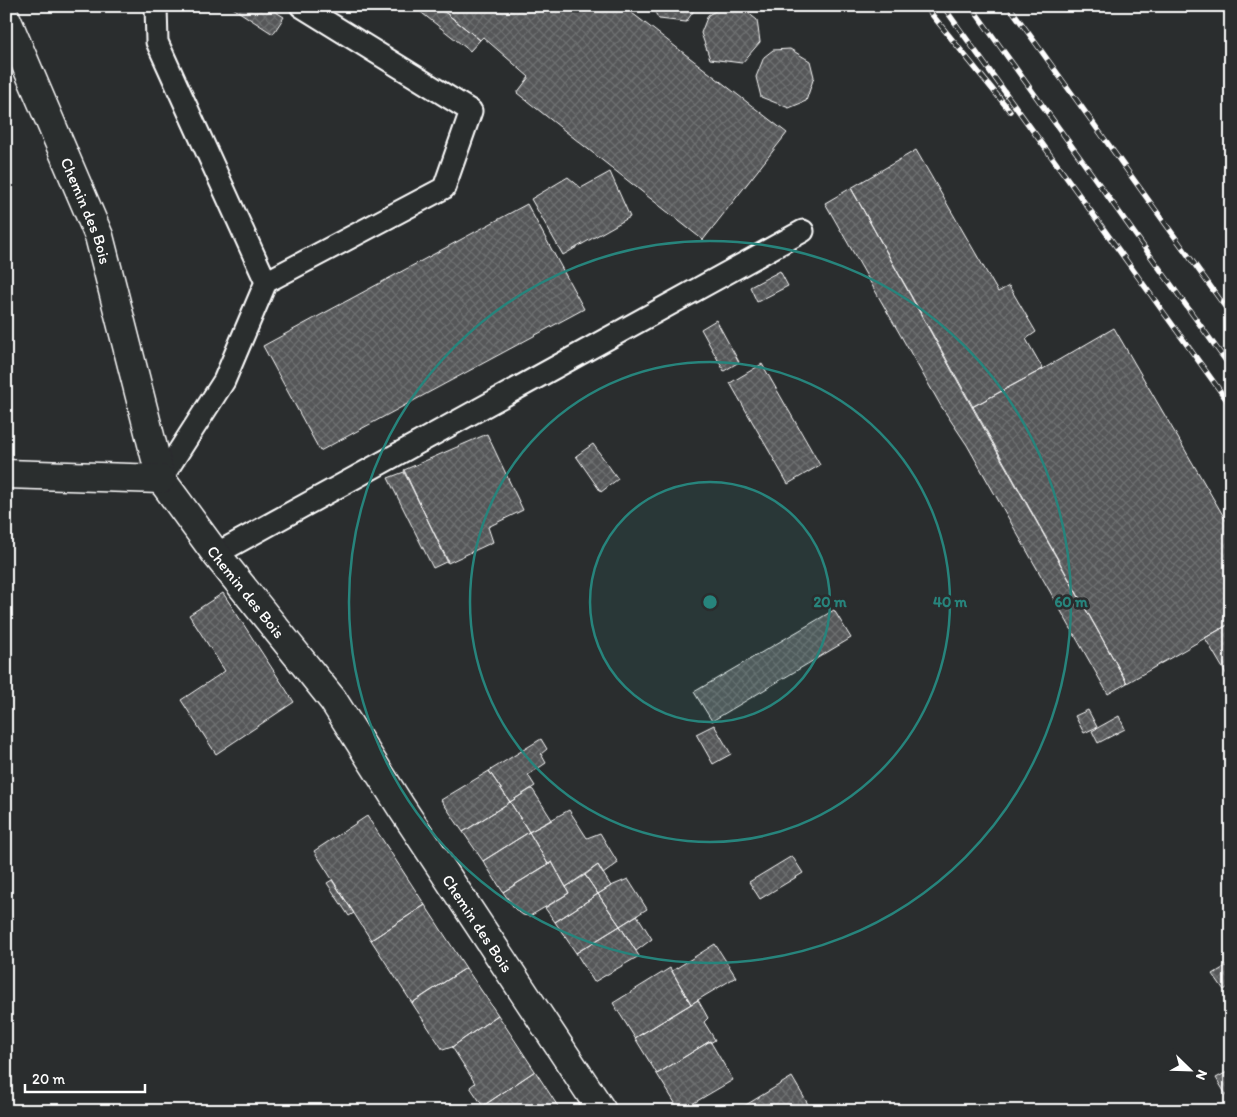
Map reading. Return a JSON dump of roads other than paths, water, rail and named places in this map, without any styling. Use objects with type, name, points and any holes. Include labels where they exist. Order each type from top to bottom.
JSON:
[{"type":"street","name":"Chemin des Bois","points":[[6,18],[99,236],[161,479],[216,554],[333,700],[401,807],[602,1111]]},
{"type":"street","points":[[6,474],[161,479]]},
{"type":"lane","points":[[156,6],[157,42],[266,282]]},
{"type":"lane","points":[[161,479],[224,381],[266,282],[444,188],[471,111],[301,6]]},
{"type":"lane","points":[[216,554],[803,231]]},
{"type":"railway","points":[[925,6],[1010,111]]},
{"type":"railway","points":[[943,6],[1231,406]]},
{"type":"railway","points":[[971,6],[1231,368]]},
{"type":"railway","points":[[1009,6],[1231,315]]}]
